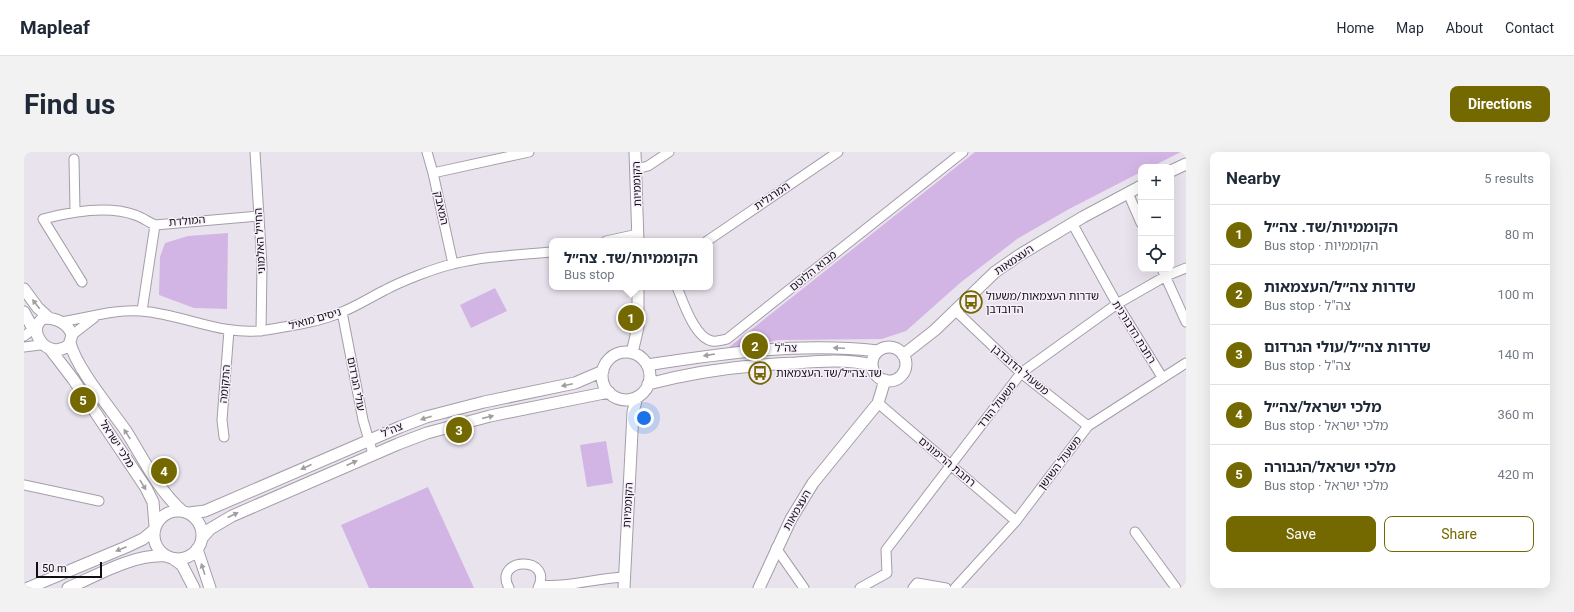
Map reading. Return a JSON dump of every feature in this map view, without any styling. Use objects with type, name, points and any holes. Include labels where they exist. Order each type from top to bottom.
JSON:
[{"type":"street","name":"החייל האלמוני","points":[[255,152],[262,266],[261,331]]},
{"type":"street","name":"המאבק","points":[[427,152],[433,173],[452,264]]},
{"type":"street","points":[[433,173],[529,152]]},
{"type":"street","name":"הקוממיות","points":[[635,152],[638,238]]},
{"type":"street","points":[[636,169],[648,166],[669,152]]},
{"type":"street","name":"המרגלית","points":[[711,238],[838,152]]},
{"type":"street","name":"מבוא הלוטם","points":[[678,290],[692,322],[698,330],[710,341],[719,342],[727,339],[963,152]]},
{"type":"street","points":[[74,159],[75,211]]},
{"type":"street","points":[[1174,170],[1186,164]]},
{"type":"street","name":"העצמאות","points":[[903,355],[935,330],[995,272],[1072,223],[1138,188]]},
{"type":"street","points":[[1128,193],[1138,216]]},
{"type":"street","points":[[82,282],[43,219],[75,211],[120,212],[135,215],[155,225]]},
{"type":"street","name":"המולדת","points":[[142,311],[155,225],[258,216]]},
{"type":"street","name":"רחבת הדבורנית","points":[[1072,223],[1117,304],[1162,377]]},
{"type":"street","name":"ניסים מואיל","points":[[61,322],[95,317],[110,313],[142,311],[172,316],[230,330],[261,331],[288,327],[342,312],[386,289],[452,264],[549,252]]},
{"type":"street","name":"משעול הורד","points":[[860,588],[887,573],[886,550],[1021,374],[1117,304],[1164,273],[1186,268]]},
{"type":"street","points":[[1164,273],[1186,322]]},
{"type":"street","points":[[24,289],[38,308],[48,318],[61,322],[67,327],[71,339]]},
{"type":"street","points":[[632,353],[638,327],[638,290]]},
{"type":"street","name":"משעול הדובדבן","points":[[956,311],[1021,374],[1088,426]]},
{"type":"street","points":[[24,312],[29,332],[34,339],[45,347]]},
{"type":"street","name":"עולי הגרדום","points":[[342,312],[368,440],[373,454]]},
{"type":"street","points":[[24,347],[61,349],[95,317]]},
{"type":"street","points":[[29,332],[39,320],[48,318]]},
{"type":"street","name":"התקומה","points":[[224,437],[222,420],[230,330]]},
{"type":"street","name":"מלכי ישראל","points":[[71,339],[76,359],[130,438],[164,492],[186,512]]},
{"type":"street","name":"מלכי ישראל","points":[[45,347],[73,379],[146,488],[153,502],[155,528]]},
{"type":"street","points":[[886,347],[891,347],[900,351],[903,355],[906,363],[901,375],[894,380],[885,380],[877,376],[872,360],[878,351],[886,347]]},
{"type":"street","name":"צה\"ל","points":[[647,365],[769,348],[838,348],[878,351]]},
{"type":"street","points":[[622,352],[632,353],[641,357],[647,365],[650,378],[642,394],[637,397],[625,400],[618,398],[609,392],[603,382],[603,371],[606,362],[613,356],[622,352]]},
{"type":"street","name":"צה\"ל","points":[[648,384],[685,375],[771,364],[850,361],[872,364]]},
{"type":"street","name":"משעול השושן","points":[[955,588],[1016,521],[1088,426],[1162,377],[1186,363]]},
{"type":"street","name":"צה\"ל","points":[[186,512],[205,511],[368,440],[433,415],[484,402],[574,383],[603,371]]},
{"type":"street","name":"העצמאות","points":[[759,588],[790,519],[813,483],[878,403],[885,380]]},
{"type":"street","name":"צה\"ל","points":[[202,538],[210,529],[232,516],[373,454],[427,433],[456,425],[609,392]]},
{"type":"street","name":"הקוממיות","points":[[624,588],[633,422],[637,397]]},
{"type":"street","name":"הקוממיות","points":[[618,398],[627,406],[633,422]]},
{"type":"street","name":"רחבת הרימונים","points":[[878,403],[1016,521]]},
{"type":"street","points":[[24,484],[98,501]]},
{"type":"street","points":[[28,588],[126,547],[143,538],[155,528],[166,514],[186,512],[199,524],[202,538],[197,549],[189,556],[169,557],[157,555],[136,560],[68,588]]},
{"type":"street","points":[[155,528],[156,545],[169,557],[182,565],[194,588]]},
{"type":"street","points":[[1135,532],[1176,588]]},
{"type":"street","points":[[776,548],[804,588]]},
{"type":"street","points":[[197,549],[210,588]]},
{"type":"street","points":[[509,588],[506,579],[508,574],[512,567],[521,563],[526,563],[536,569],[540,580],[539,587],[557,586],[624,576]]},
{"type":"street","points":[[913,588],[917,583],[946,588]]},
{"type":"shaded area","points":[[975,152],[1181,152],[1157,164],[1138,164],[1138,174],[1069,209],[1017,239],[960,283],[906,331],[882,339],[778,340],[723,352]]},
{"type":"shaded area","points":[[228,233],[227,309],[194,308],[159,295],[160,257],[165,243],[188,236]]},
{"type":"shaded area","points":[[495,288],[507,311],[471,328],[460,305]]},
{"type":"shaded area","points":[[606,441],[613,483],[587,487],[580,445]]},
{"type":"shaded area","points":[[428,487],[474,588],[369,588],[341,525]]},
{"type":"place","name":"שדרות העצמאות/משעול הדובדבן","points":[[971,302]]},
{"type":"place","name":"הקוממיות/שד. צה״ל","points":[[631,318]]},
{"type":"place","name":"שדרות צה״ל/העצמאות","points":[[755,346]]},
{"type":"place","name":"שד.צה״ל/שד.העצמאות","points":[[760,373]]},
{"type":"place","name":"מלכי ישראל/הגבורה","points":[[83,400]]},
{"type":"place","name":"שדרות צה״ל/עולי הגרדום","points":[[459,430]]},
{"type":"place","name":"מלכי ישראל/צה״ל","points":[[164,471]]}]
